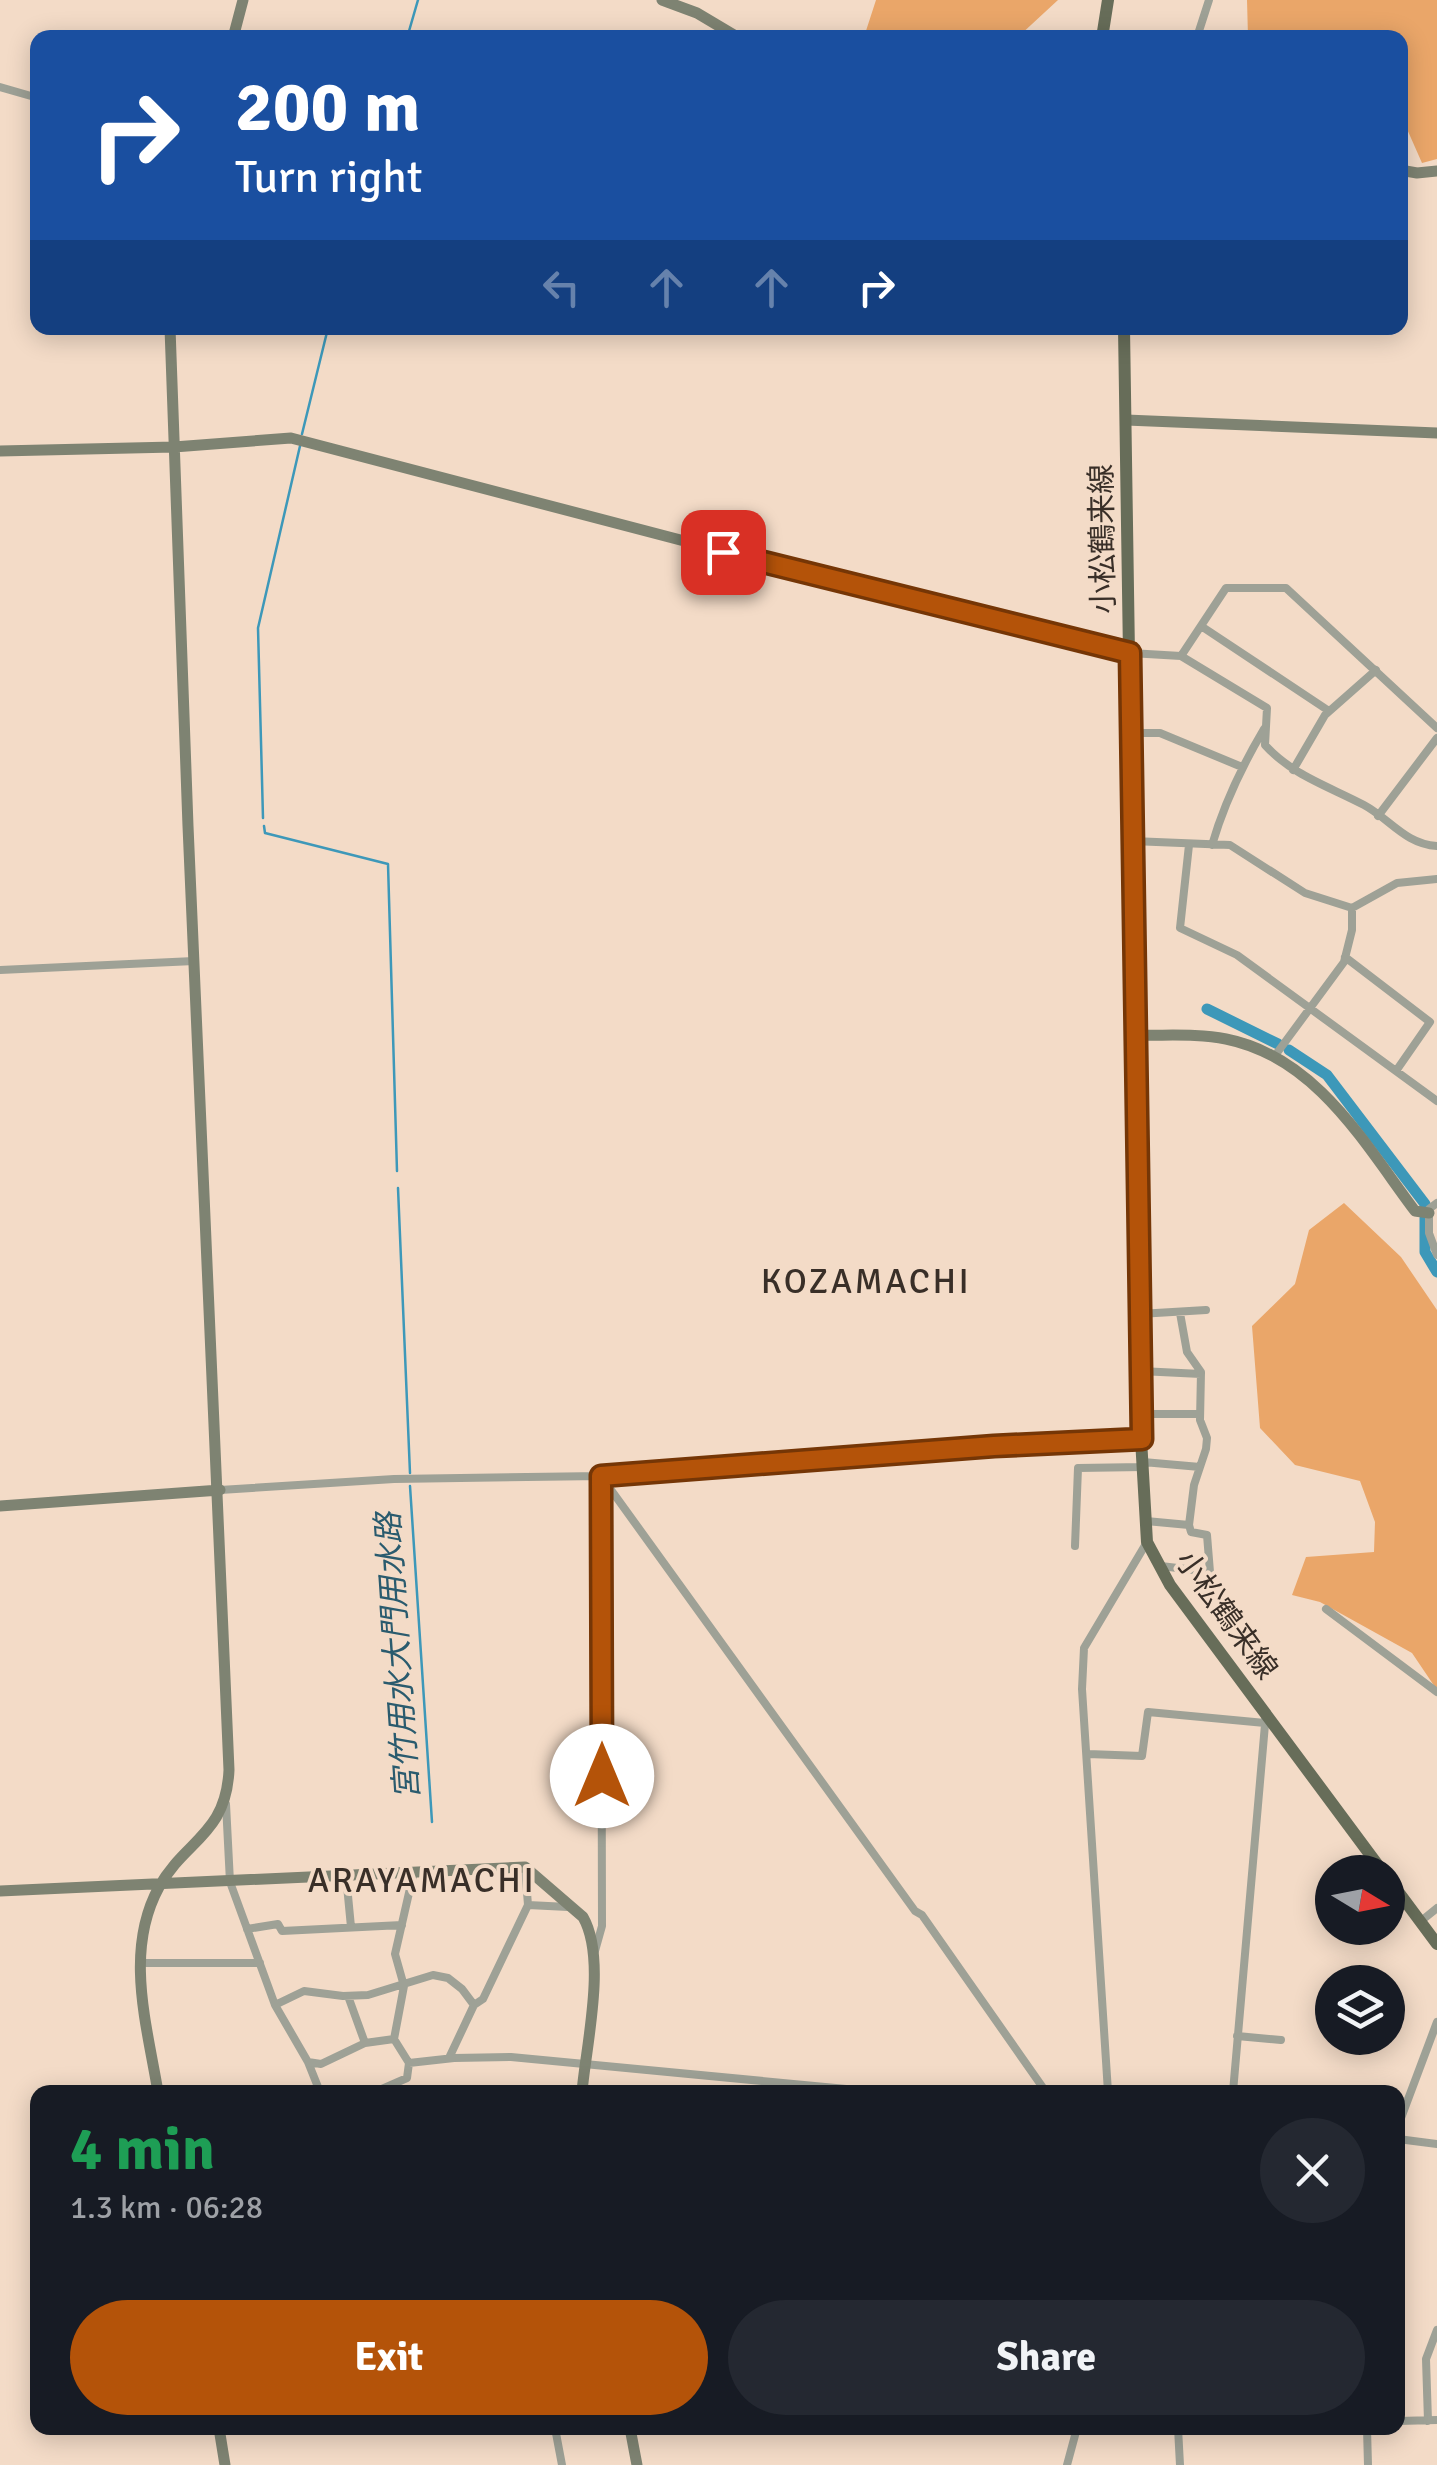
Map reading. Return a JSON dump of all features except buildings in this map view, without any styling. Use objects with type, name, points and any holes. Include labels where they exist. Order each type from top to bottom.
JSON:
[{"type":"main road","points":[[1103,30],[1108,0]]},
{"type":"main road","name":"小松鶴来線","points":[[1124,335],[1146,1542],[1157,1566],[1370,1855]]},
{"type":"main road","name":"小松鶴来線","points":[[1405,1902],[1437,1944]]},
{"type":"street","points":[[234,30],[242,0]]},
{"type":"street","points":[[662,0],[697,13],[726,30]]},
{"type":"street","points":[[1199,30],[1208,0]]},
{"type":"street","points":[[0,87],[30,96]]},
{"type":"street","points":[[1408,172],[1437,171]]},
{"type":"street","points":[[157,2085],[141,1990],[140,1963],[147,1916],[160,1884],[205,1836],[219,1815],[230,1770],[170,335]]},
{"type":"street","points":[[1126,420],[1437,433]]},
{"type":"street","points":[[0,450],[174,447],[291,438],[874,591],[1130,653],[1181,656],[1267,708],[1265,745],[1281,763],[1368,807],[1406,838],[1437,846]]},
{"type":"street","points":[[1181,656],[1226,588],[1286,588],[1437,728]]},
{"type":"street","points":[[1201,626],[1329,711]]},
{"type":"street","points":[[1293,770],[1329,711],[1376,670]]},
{"type":"street","points":[[1212,845],[1242,767],[1266,725]]},
{"type":"street","points":[[1131,733],[1160,733],[1242,767]]},
{"type":"street","points":[[1378,816],[1437,738]]},
{"type":"street","points":[[1132,841],[1230,845],[1305,893],[1352,908],[1396,883],[1437,879]]},
{"type":"street","points":[[1189,845],[1180,928],[1237,955],[1437,1101]]},
{"type":"street","points":[[1274,1058],[1345,958],[1352,930],[1352,908]]},
{"type":"street","points":[[1345,958],[1430,1022],[1396,1072]]},
{"type":"street","points":[[0,970],[194,961]]},
{"type":"street","points":[[1134,1036],[1227,1039],[1296,1068],[1332,1101],[1415,1211],[1433,1208],[1429,1233],[1437,1256]]},
{"type":"street","points":[[1139,1314],[1206,1310]]},
{"type":"street","points":[[1157,1566],[1210,1572],[1206,1534],[1192,1532],[1190,1526],[1194,1485],[1206,1438],[1200,1414],[1201,1374],[1187,1352],[1180,1312]]},
{"type":"street","points":[[1140,1372],[1201,1374]]},
{"type":"street","points":[[1141,1414],[1200,1414]]},
{"type":"street","points":[[0,1506],[394,1479],[601,1476],[994,1446],[1142,1439]]},
{"type":"street","points":[[1075,1546],[1078,1468],[1200,1467]]},
{"type":"street","points":[[583,2085],[593,1955],[602,1926],[601,1476]]},
{"type":"street","points":[[601,1476],[1041,2085]]},
{"type":"street","points":[[1146,1522],[1190,1526]]},
{"type":"street","points":[[1108,2085],[1082,1689],[1084,1648],[1146,1542]]},
{"type":"street","points":[[1326,1609],[1437,1692]]},
{"type":"street","points":[[1088,1754],[1142,1756],[1148,1712],[1265,1717],[1233,2085]]},
{"type":"street","points":[[225,1797],[230,1882],[275,2005],[317,2085]]},
{"type":"street","points":[[0,1891],[524,1867],[572,1907],[589,1928],[593,1955]]},
{"type":"street","points":[[448,2058],[474,2004],[483,1999],[528,1905],[524,1867]]},
{"type":"street","points":[[408,2085],[409,2063],[394,2039],[404,1986],[394,1954],[414,1871]]},
{"type":"street","points":[[346,1875],[351,1927]]},
{"type":"street","points":[[528,1905],[572,1907]]},
{"type":"street","points":[[1420,1922],[1437,1908]]},
{"type":"street","points":[[247,1929],[278,1924],[282,1931],[402,1925]]},
{"type":"street","points":[[140,1963],[260,1963]]},
{"type":"street","points":[[275,2005],[304,1991],[368,1995],[434,1974],[462,1988],[474,2004]]},
{"type":"street","points":[[348,1996],[365,2044]]},
{"type":"street","points":[[1405,2107],[1437,2022]]},
{"type":"street","points":[[1237,2036],[1282,2040]]},
{"type":"street","points":[[308,2062],[321,2064],[365,2044],[394,2039]]},
{"type":"street","points":[[409,2063],[448,2058],[511,2058],[799,2085]]},
{"type":"street","points":[[391,2085],[407,2078]]},
{"type":"street","points":[[1405,2140],[1437,2144]]},
{"type":"street","points":[[1405,2421],[1432,2420],[1426,2359],[1437,2330]]},
{"type":"street","points":[[220,2435],[225,2465]]},
{"type":"street","points":[[556,2435],[562,2465]]},
{"type":"street","points":[[631,2435],[637,2465]]},
{"type":"street","points":[[1067,2465],[1075,2435]]},
{"type":"street","points":[[1178,2435],[1180,2465]]},
{"type":"street","points":[[1367,2435],[1368,2465]]},
{"type":"shaded area","points":[[876,0],[1058,0],[1026,30],[866,30]]},
{"type":"shaded area","points":[[1247,0],[1437,0],[1437,159],[1422,163],[1408,131],[1408,30],[1248,30]]},
{"type":"shaded area","points":[[1344,1203],[1401,1257],[1437,1310],[1437,1690],[1412,1653],[1320,1602],[1292,1595],[1306,1557],[1374,1552],[1375,1522],[1360,1481],[1295,1465],[1260,1428],[1252,1326],[1295,1284],[1309,1230]]},
{"type":"waterway","name":"宮竹用水大門用水路","points":[[409,30],[418,0]]},
{"type":"waterway","name":"宮竹用水大門用水路","points":[[302,434],[326,335]]},
{"type":"waterway","name":"宮竹用水大門用水路","points":[[263,818],[258,628],[300,446]]},
{"type":"waterway","name":"宮竹用水大門用水路","points":[[264,826],[265,833],[388,864],[397,1171]]},
{"type":"waterway","points":[[1207,1009],[1278,1044]]},
{"type":"waterway","points":[[1289,1050],[1327,1075],[1425,1204]]},
{"type":"waterway","name":"宮竹用水大門用水路","points":[[398,1188],[410,1473]]},
{"type":"waterway","points":[[1425,1218],[1425,1252],[1437,1272]]},
{"type":"waterway","name":"宮竹用水大門用水路","points":[[410,1486],[432,1822]]},
{"type":"district","name":"KOZAMACHI","points":[[866,1281]]},
{"type":"district","name":"ARAYAMACHI","points":[[422,1880]]},
{"type":"route","points":[[602,1776],[601,1476],[994,1446],[1142,1439],[1130,653],[723,552]]}]
